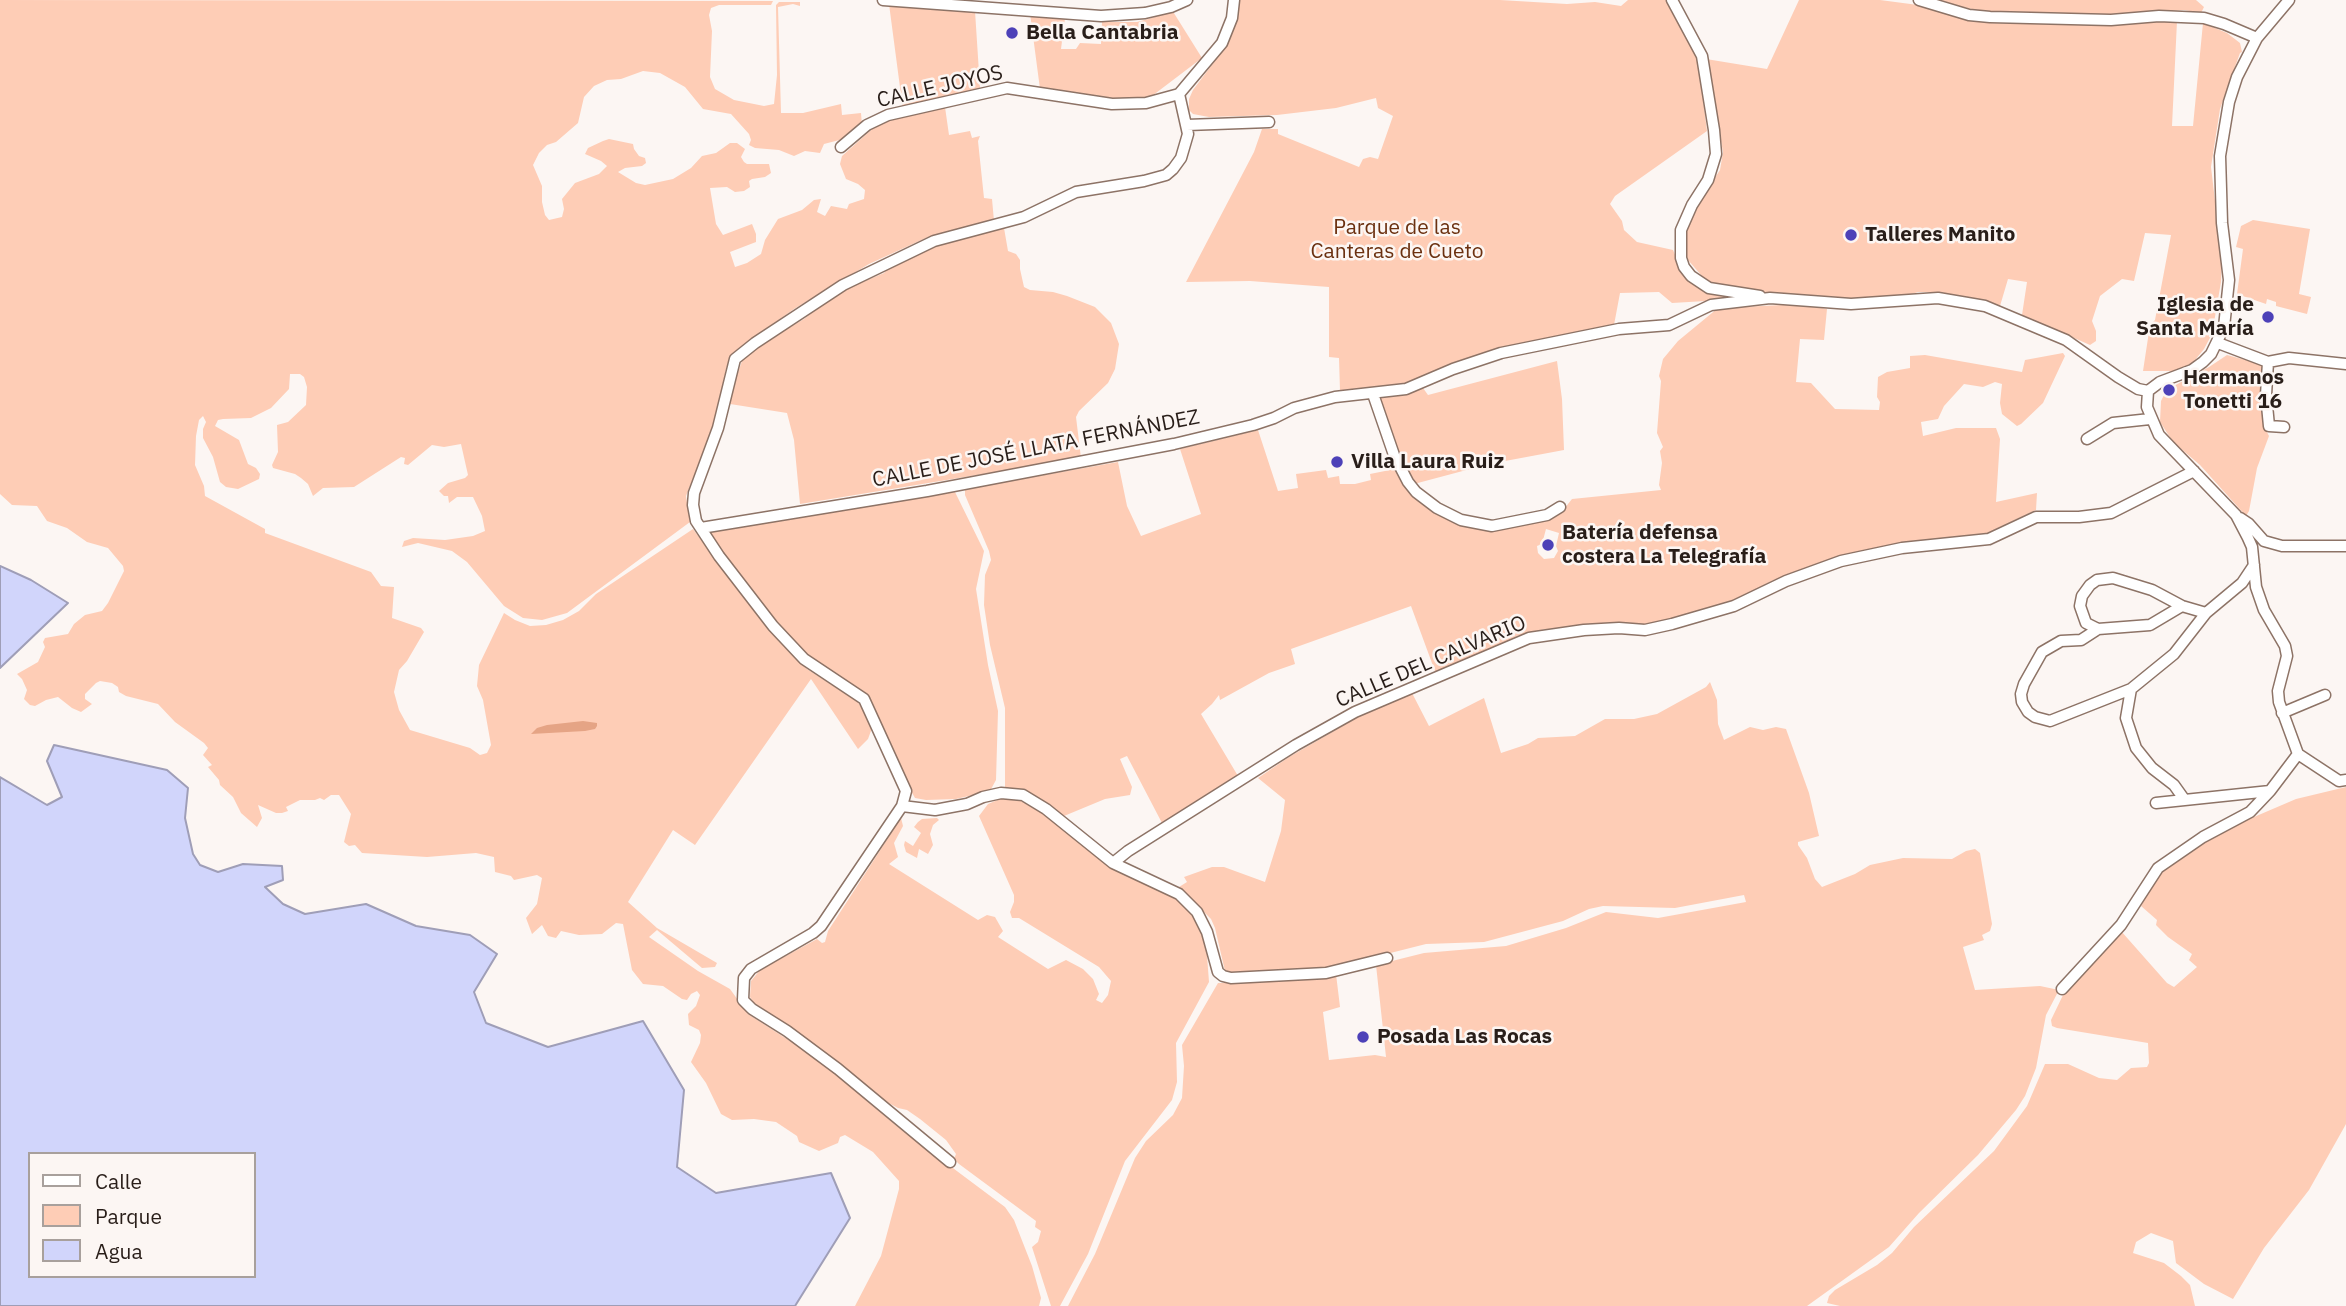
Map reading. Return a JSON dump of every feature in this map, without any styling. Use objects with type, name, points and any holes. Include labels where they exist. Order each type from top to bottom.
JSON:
[{"type":"street","points":[[883,0],[1101,16],[1145,13],[1187,0]]},
{"type":"street","points":[[950,1162],[838,1069],[787,1031],[752,1010],[743,999],[744,978],[751,969],[821,926],[902,806],[906,791],[864,699],[821,672],[788,642],[742,587],[696,521],[692,505],[694,492],[718,428],[733,366],[741,353],[843,285],[934,241],[1024,217],[1076,192],[1144,181],[1166,175],[1173,170],[1181,158],[1188,134],[1179,94],[1222,43],[1230,25],[1234,0]]},
{"type":"street","points":[[1672,0],[1702,56],[1716,154],[1708,180],[1692,205],[1681,230],[1679,245],[1684,268],[1709,288],[1770,298]]},
{"type":"street","points":[[1919,0],[1969,15],[1990,17],[2111,20],[2159,16],[2204,18],[2224,23],[2257,38]]},
{"type":"street","points":[[2289,0],[2257,38],[2237,77],[2223,128],[2220,156],[2221,197],[2229,280],[2224,327],[2211,354],[2192,370],[2160,382],[2148,391],[2147,407],[2150,419],[2171,450],[2237,517],[2252,547],[2256,587],[2264,610],[2285,646],[2287,656],[2278,691],[2282,713],[2298,754],[2342,781]]},
{"type":"street","name":"CALLE JOYOS","points":[[841,147],[867,125],[888,115],[1007,88],[1112,104],[1146,103],[1179,94]]},
{"type":"street","points":[[1187,125],[1269,122]]},
{"type":"street","name":"CALLE DE JOSÉ LLATA FERNÁNDEZ","points":[[701,528],[927,491],[1174,444],[1253,425],[1294,408],[1335,397],[1406,389],[1501,353],[1619,329],[1669,325],[1711,305],[1770,298],[1851,304],[1938,298],[1985,306],[2066,340],[2118,377],[2138,389],[2148,391]]},
{"type":"street","points":[[2218,343],[2269,362],[2289,358],[2346,364]]},
{"type":"street","points":[[2269,362],[2266,395],[2269,426],[2284,427]]},
{"type":"street","points":[[1373,394],[1394,454],[1408,482],[1416,492],[1437,508],[1461,520],[1492,526],[1547,515],[1560,507]]},
{"type":"street","points":[[2087,439],[2113,423],[2150,419]]},
{"type":"street","name":"CALLE DEL CALVARIO","points":[[1113,863],[1296,745],[1355,712],[1529,638],[1584,630],[1645,630],[1672,624],[1734,606],[1786,581],[1851,559],[1915,547],[1990,539],[2036,517],[2080,517],[2111,513],[2194,471]]},
{"type":"street","points":[[2237,517],[2249,524],[2264,541],[2281,546],[2346,546]]},
{"type":"street","points":[[2182,606],[2150,625],[2098,629],[2081,640],[2061,641],[2042,652],[2021,694],[2028,712],[2050,721],[2131,689],[2174,654],[2216,604],[2234,592],[2253,565]]},
{"type":"street","points":[[2098,629],[2086,623],[2080,606],[2082,596],[2097,580],[2113,578],[2133,583],[2182,606],[2207,614]]},
{"type":"street","points":[[2131,689],[2126,718],[2136,748],[2152,768],[2174,785],[2184,799]]},
{"type":"street","points":[[2282,713],[2325,695]]},
{"type":"street","points":[[2142,873],[2158,868],[2203,837],[2250,812],[2298,754]]},
{"type":"street","points":[[2156,803],[2270,791]]},
{"type":"street","points":[[902,806],[935,810],[967,804],[1001,793],[1023,795],[1046,809],[1113,863],[1179,894],[1197,912],[1207,932],[1218,972],[1223,976],[1231,978],[1326,973],[1387,958]]},
{"type":"street","points":[[2062,989],[2121,925],[2158,868]]},
{"type":"green space","points":[[0,0],[773,1],[771,5],[719,5],[711,8],[709,15],[712,31],[710,77],[715,89],[734,100],[764,106],[774,104],[777,75],[776,5],[779,2],[800,2],[800,6],[793,4],[778,7],[781,113],[803,113],[841,104],[842,115],[861,113],[862,125],[847,138],[824,144],[820,153],[805,151],[794,156],[779,150],[755,148],[749,145],[749,134],[731,114],[703,109],[685,87],[660,73],[643,71],[594,86],[584,97],[578,123],[556,142],[547,145],[533,165],[542,186],[542,202],[549,220],[562,217],[562,199],[575,183],[599,174],[607,166],[585,154],[588,148],[603,141],[609,139],[633,144],[646,163],[618,172],[636,183],[645,185],[673,179],[691,168],[702,156],[716,153],[730,143],[737,143],[745,149],[741,157],[744,162],[769,164],[771,173],[749,181],[750,187],[744,191],[735,192],[727,187],[710,188],[716,224],[723,235],[752,224],[756,234],[756,242],[730,252],[735,267],[761,254],[765,240],[778,219],[802,210],[814,200],[821,199],[817,212],[825,216],[831,206],[847,209],[849,204],[864,199],[865,190],[846,179],[840,164],[842,156],[880,122],[945,107],[949,135],[970,131],[972,138],[980,136],[978,141],[984,198],[992,199],[994,221],[928,237],[869,264],[794,309],[734,352],[726,369],[714,426],[686,496],[690,522],[567,613],[542,620],[523,618],[504,606],[467,562],[452,551],[418,543],[402,547],[404,541],[413,538],[445,540],[473,536],[485,531],[482,516],[473,497],[457,497],[449,503],[448,496],[439,491],[448,483],[468,475],[461,444],[444,447],[432,445],[408,465],[404,464],[405,458],[401,457],[354,487],[323,488],[313,496],[308,484],[301,478],[273,468],[278,452],[277,425],[288,422],[306,405],[307,387],[300,374],[290,374],[289,389],[271,408],[251,418],[218,420],[215,426],[239,440],[248,464],[260,474],[259,479],[238,489],[226,487],[220,482],[213,457],[203,438],[206,422],[203,416],[199,420],[196,436],[195,465],[204,486],[205,496],[265,529],[265,533],[371,572],[381,586],[394,587],[392,618],[421,628],[424,632],[399,670],[394,692],[399,710],[410,730],[470,748],[480,755],[487,753],[491,745],[483,700],[477,686],[479,665],[504,613],[530,626],[563,620],[579,611],[596,594],[693,529],[771,632],[807,669],[857,701],[872,728],[868,739],[858,749],[811,679],[695,845],[673,830],[628,902],[657,928],[717,963],[715,967],[702,968],[657,930],[649,937],[698,971],[730,989],[748,1014],[815,1057],[898,1127],[1005,1207],[1014,1220],[1032,1266],[1041,1298],[1039,1306],[855,1306],[881,1256],[899,1181],[873,1152],[845,1135],[840,1137],[838,1143],[819,1151],[799,1142],[797,1136],[776,1122],[732,1120],[721,1114],[706,1083],[691,1062],[701,1035],[699,1030],[689,1025],[688,1014],[696,1006],[700,995],[697,991],[687,1000],[663,986],[643,984],[632,970],[623,924],[616,923],[602,934],[579,935],[561,931],[556,938],[548,936],[542,925],[532,934],[526,918],[537,904],[542,878],[537,875],[514,880],[511,876],[495,872],[494,857],[476,853],[427,857],[362,853],[355,845],[349,846],[344,842],[351,814],[339,795],[331,795],[324,800],[300,800],[286,807],[288,811],[282,813],[258,805],[262,818],[257,827],[241,813],[233,797],[220,785],[208,767],[212,765],[203,755],[208,748],[204,743],[175,722],[158,704],[126,696],[112,683],[96,683],[85,694],[85,699],[92,704],[81,712],[58,697],[35,706],[24,699],[27,690],[17,674],[38,662],[45,647],[45,638],[68,634],[74,624],[85,615],[102,611],[124,571],[108,548],[87,542],[67,528],[47,521],[37,506],[12,505],[0,494]]},
{"type":"green space","name":"Parque de las Canteras de Cueto","points":[[1237,0],[1500,0],[1567,4],[1595,2],[1621,6],[1628,0],[1666,0],[1698,58],[1707,131],[1615,196],[1610,204],[1622,221],[1624,230],[1637,242],[1673,250],[1681,269],[1694,285],[1712,294],[1741,297],[1740,299],[1672,303],[1659,292],[1620,293],[1614,325],[1481,354],[1420,380],[1400,385],[1340,391],[1339,358],[1329,357],[1329,287],[1250,281],[1186,282],[1254,152],[1262,129],[1278,129],[1278,134],[1359,167],[1363,159],[1378,159],[1393,116],[1378,108],[1376,98],[1336,108],[1277,115],[1209,117],[1193,114],[1189,110],[1189,99],[1223,50],[1232,32]]},
{"type":"green space","points":[[1799,0],[1880,0],[1918,5],[1987,23],[2116,25],[2162,19],[2177,21],[2172,126],[2193,126],[2203,23],[2227,33],[2240,43],[2242,52],[2220,109],[2211,167],[2222,260],[2221,282],[2212,334],[2191,365],[2174,371],[2143,371],[2150,325],[2155,320],[2171,235],[2145,233],[2134,281],[2122,279],[2100,296],[2092,321],[2096,341],[2090,345],[2022,315],[2027,282],[2008,279],[2000,306],[1988,301],[1939,292],[1918,292],[1900,298],[1861,300],[1764,292],[1708,283],[1688,260],[1683,241],[1686,221],[1720,170],[1723,152],[1706,59],[1767,69]]},
{"type":"green space","points":[[1933,0],[2196,0],[2204,7],[2201,13],[2184,10],[2112,16],[2012,14],[1976,10]]},
{"type":"green space","points":[[889,4],[975,11],[980,88],[903,110]]},
{"type":"green space","points":[[1172,10],[1202,58],[1152,96],[1140,100],[1117,100],[1040,89],[1030,13],[1065,18],[1061,49],[1076,49],[1080,43],[1101,44],[1102,22],[1137,22]]},
{"type":"green space","points":[[2253,220],[2310,229],[2299,294],[2311,297],[2307,314],[2276,306],[2276,302],[2267,299],[2266,304],[2237,294],[2243,249],[2236,247],[2241,226]]},
{"type":"green space","points":[[1004,228],[1008,251],[1016,254],[1020,260],[1024,287],[1053,292],[1095,307],[1111,323],[1119,344],[1115,369],[1108,383],[1076,417],[1081,458],[800,504],[794,440],[787,413],[730,404],[735,381],[747,354],[804,319],[834,294],[884,273],[888,268],[934,244]]},
{"type":"green space","points":[[1804,304],[1827,309],[1824,340],[1800,339],[1796,382],[1811,383],[1835,409],[1879,410],[1878,377],[1887,372],[1910,368],[1910,356],[1925,355],[2022,372],[2025,360],[2063,353],[2065,356],[2043,403],[2017,426],[2002,414],[2002,384],[1995,382],[1983,387],[1964,384],[1944,406],[1938,419],[1921,422],[1923,436],[1956,428],[1996,428],[2000,439],[1996,502],[2037,493],[2036,510],[1981,536],[1819,565],[1774,580],[1732,601],[1648,626],[1603,623],[1541,630],[1517,636],[1436,674],[1411,606],[1291,649],[1295,664],[1269,673],[1220,700],[1219,695],[1201,714],[1238,776],[1162,823],[1127,756],[1120,759],[1132,787],[1130,795],[1105,799],[1064,816],[1046,804],[1005,788],[1005,708],[990,645],[984,605],[985,575],[991,560],[965,489],[1118,462],[1127,506],[1141,536],[1201,514],[1180,449],[1258,430],[1278,491],[1298,488],[1296,474],[1326,470],[1328,478],[1339,476],[1340,484],[1355,484],[1371,480],[1370,474],[1395,469],[1415,497],[1492,529],[1504,529],[1560,514],[1572,499],[1661,490],[1660,451],[1663,447],[1657,433],[1661,381],[1659,376],[1663,359],[1678,341],[1718,308]],"holes":[[[1546,529],[1559,533],[1556,546],[1558,551],[1554,558],[1544,559],[1538,553],[1537,546],[1542,544]]]},
{"type":"green space","points":[[2227,355],[2264,365],[2263,424],[2269,436],[2257,468],[2246,516],[2200,465],[2173,442],[2160,422],[2161,401],[2164,395],[2171,391],[2170,388]]},
{"type":"green space","points":[[1557,361],[1564,450],[1489,464],[1414,484],[1406,472],[1380,397],[1406,395],[1423,388],[1428,395]]},
{"type":"green space","points":[[955,492],[984,551],[976,589],[998,711],[996,780],[990,791],[956,799],[926,800],[915,798],[911,791],[867,695],[809,658],[744,583],[709,532]]},
{"type":"green space","points":[[1710,682],[1717,700],[1718,724],[1724,740],[1750,727],[1763,730],[1776,727],[1786,729],[1809,793],[1819,836],[1798,842],[1798,845],[1807,858],[1815,879],[1822,887],[1870,865],[1903,858],[1952,859],[1975,849],[1980,853],[1992,924],[1990,931],[1982,935],[1984,940],[1963,947],[1975,990],[2040,986],[2059,990],[2046,1015],[2036,1068],[2025,1096],[2016,1110],[1978,1155],[1889,1247],[1807,1306],[1068,1306],[1095,1254],[1135,1158],[1146,1141],[1173,1115],[1182,1098],[1182,1045],[1218,983],[1265,982],[1336,974],[1340,1007],[1323,1012],[1329,1060],[1375,1055],[1386,1057],[1376,965],[1424,953],[1506,946],[1566,928],[1606,912],[1658,918],[1746,902],[1744,895],[1675,908],[1603,906],[1589,909],[1563,921],[1484,942],[1426,944],[1331,968],[1234,975],[1225,971],[1211,919],[1179,887],[1187,882],[1184,877],[1212,867],[1224,867],[1265,882],[1281,831],[1285,800],[1258,778],[1365,713],[1412,693],[1429,726],[1484,698],[1501,753],[1538,738],[1575,736],[1605,719],[1634,719],[1657,714],[1706,687]]},
{"type":"green space","points":[[2346,787],[2346,1124],[2309,1190],[2264,1248],[2233,1299],[2204,1284],[2176,1263],[2173,1241],[2151,1233],[2136,1242],[2133,1253],[2164,1263],[2181,1276],[2190,1285],[2195,1306],[1840,1306],[1827,1303],[1835,1290],[1892,1253],[1914,1227],[1994,1151],[2027,1106],[2045,1064],[2068,1064],[2099,1078],[2117,1080],[2131,1068],[2147,1067],[2148,1043],[2057,1028],[2052,1026],[2051,1020],[2064,993],[2121,931],[2167,983],[2174,987],[2197,967],[2189,960],[2192,954],[2168,937],[2156,925],[2157,920],[2141,906],[2153,883],[2167,867],[2190,849],[2247,820],[2296,799]]},
{"type":"green space","points":[[1002,798],[1021,801],[1038,810],[1114,869],[1176,899],[1189,910],[1206,942],[1209,982],[1176,1043],[1177,1082],[1172,1100],[1125,1161],[1088,1254],[1060,1306],[1051,1306],[1032,1247],[1038,1242],[1041,1231],[1035,1227],[1036,1221],[959,1164],[954,1159],[956,1154],[946,1140],[920,1119],[883,1100],[801,1034],[754,1003],[750,997],[751,981],[760,970],[817,939],[825,942],[828,931],[901,818],[903,826],[894,843],[898,857],[889,864],[978,920],[987,915],[995,917],[1003,931],[998,937],[1048,969],[1066,960],[1083,969],[1093,979],[1099,994],[1096,1000],[1102,1003],[1108,995],[1111,981],[1099,967],[1019,918],[1012,918],[1010,912],[1014,895],[979,816],[988,804]]},
{"type":"green space","points":[[922,819],[939,820],[933,825],[930,834],[933,845],[928,854],[919,849],[917,858],[906,852],[905,841],[913,846],[921,833],[914,827],[918,822]]},
{"type":"shaded area","points":[[583,721],[597,723],[597,726],[585,731],[531,734],[537,728],[547,725]]},
{"type":"water","points":[[0,566],[31,580],[68,603],[0,668]]},
{"type":"water","points":[[54,745],[167,770],[188,788],[185,818],[193,854],[200,865],[218,872],[243,864],[282,866],[283,880],[265,887],[283,904],[305,914],[366,904],[416,926],[470,935],[497,954],[474,992],[486,1023],[548,1047],[643,1021],[684,1090],[677,1167],[716,1193],[831,1173],[850,1218],[795,1306],[0,1306],[0,777],[47,805],[62,797],[47,761]]},
{"type":"place","name":"Bella Cantabria","points":[[1012,33]]},
{"type":"place","name":"Talleres Manito","points":[[1851,235]]},
{"type":"place","name":"Iglesia de Santa María","points":[[2268,317]]},
{"type":"place","name":"Hermanos Tonetti 16","points":[[2169,390]]},
{"type":"place","name":"Villa Laura Ruiz","points":[[1337,462]]},
{"type":"place","name":"Batería defensa costera La Telegrafía","points":[[1548,545]]},
{"type":"place","name":"Posada Las Rocas","points":[[1363,1037]]}]
